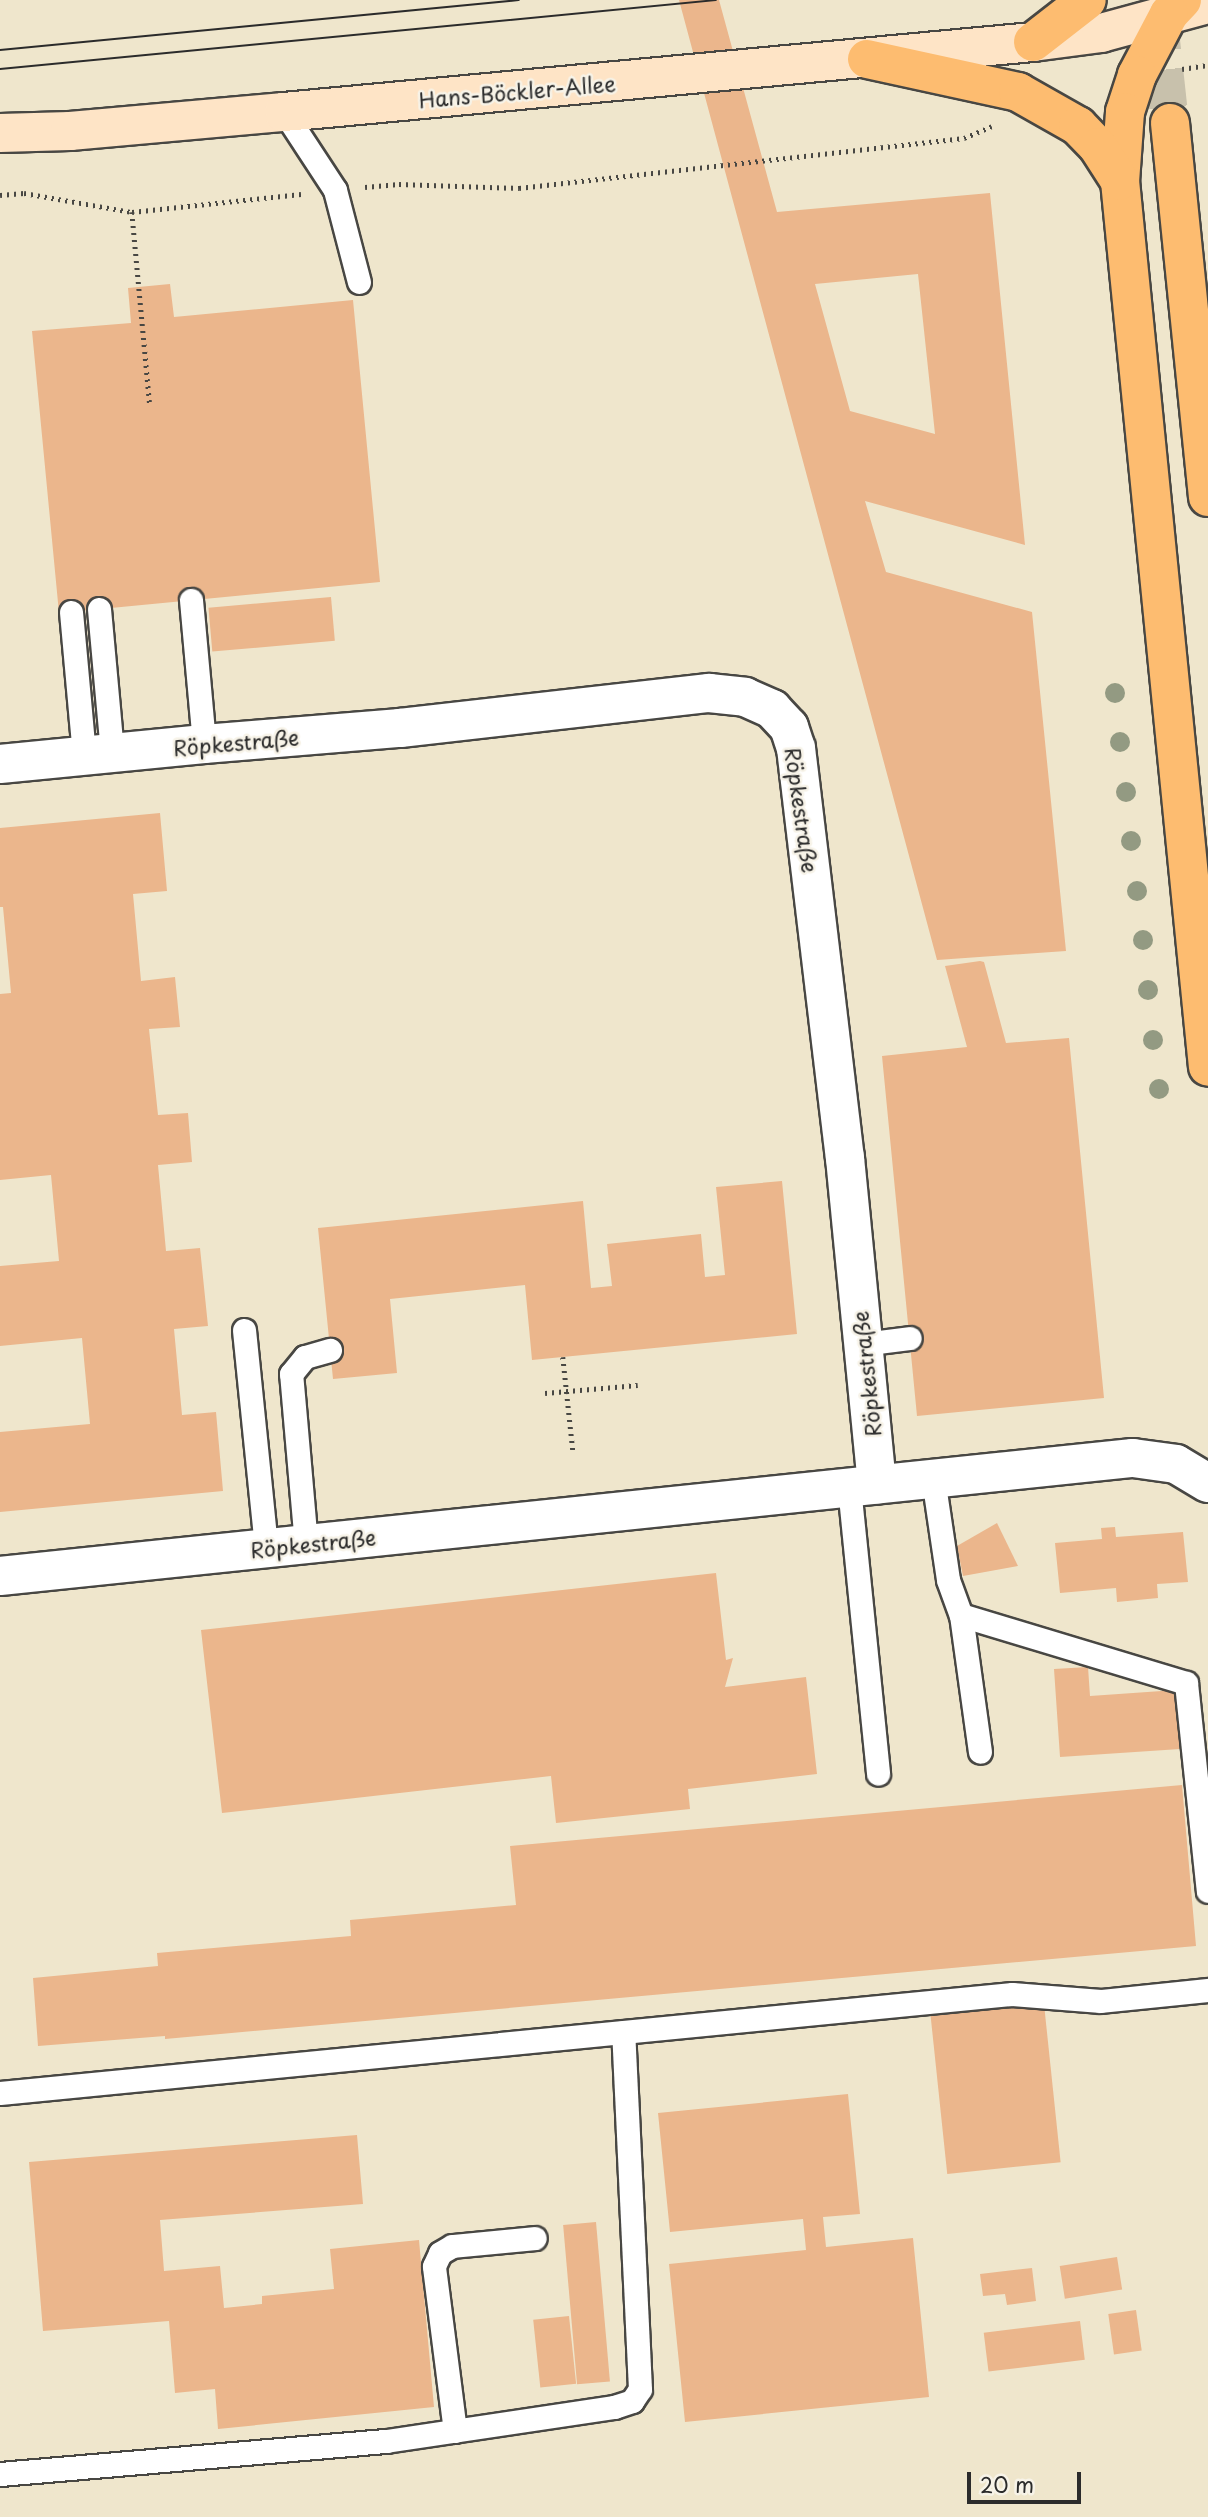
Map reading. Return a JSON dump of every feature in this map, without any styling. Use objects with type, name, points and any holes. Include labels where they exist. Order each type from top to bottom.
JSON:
[{"type":"highway","points":[[1033,42],[1087,0]]},
{"type":"highway","points":[[1175,7],[1137,75],[1125,112],[1120,181],[1208,1067]]},
{"type":"highway","points":[[867,60],[1018,92],[1079,126],[1098,147],[1120,181]]},
{"type":"highway","points":[[1170,123],[1208,497]]},
{"type":"main road","name":"Hans-Böckler-Allee","points":[[0,133],[70,131],[867,60],[1101,33],[1175,7],[1208,4]]},
{"type":"street","name":"Röpkestraße","points":[[0,765],[204,744],[400,728],[709,693],[745,697],[772,709],[789,727],[796,748],[845,1158],[863,1344],[863,1486]]},
{"type":"street","name":"Röpkestraße","points":[[0,1576],[1133,1458],[1176,1464],[1208,1483]]},
{"type":"lane","points":[[285,112],[335,190],[359,282]]},
{"type":"lane","points":[[191,600],[204,744]]},
{"type":"lane","points":[[98,754],[99,609]]},
{"type":"lane","points":[[71,612],[98,754]]},
{"type":"lane","points":[[244,1330],[266,1548]]},
{"type":"lane","points":[[863,1344],[910,1338]]},
{"type":"lane","points":[[306,1544],[291,1374],[305,1357],[330,1350]]},
{"type":"lane","points":[[933,1478],[948,1580],[961,1615],[980,1752]]},
{"type":"lane","points":[[863,1486],[878,1774]]},
{"type":"lane","points":[[961,1615],[1186,1683],[1208,1891]]},
{"type":"lane","points":[[0,2093],[1012,1994],[1101,2001],[1208,1990]]},
{"type":"lane","points":[[0,2474],[386,2441],[614,2407],[632,2401],[640,2389],[623,2032]]},
{"type":"lane","points":[[455,2431],[434,2266],[440,2253],[452,2246],[535,2238]]},
{"type":"path","points":[[1137,75],[1208,65]]},
{"type":"path","points":[[0,195],[24,193],[132,212],[399,184],[519,188],[964,138],[1041,104]]},
{"type":"path","points":[[132,212],[150,406]]},
{"type":"path","points":[[564,1357],[573,1451]]},
{"type":"path","points":[[545,1393],[638,1385]]},
{"type":"building","points":[[679,0],[719,0],[777,212],[990,193],[1025,545],[865,501],[886,572],[1032,612],[1066,951],[937,960]],"holes":[[[918,274],[935,434],[850,411],[815,284]]]},
{"type":"building","points":[[170,284],[174,317],[353,300],[380,582],[59,613],[32,331],[131,323],[128,288]]},
{"type":"building","points":[[331,597],[335,641],[212,652],[208,608]]},
{"type":"building","points":[[160,813],[167,891],[133,894],[141,981],[175,977],[180,1027],[149,1029],[158,1115],[188,1113],[192,1162],[158,1165],[166,1251],[200,1248],[208,1326],[174,1329],[182,1415],[216,1412],[223,1491],[0,1512],[0,1432],[90,1424],[82,1338],[0,1346],[0,1266],[59,1261],[51,1175],[0,1180],[0,994],[11,993],[3,907],[0,907],[0,828]]},
{"type":"building","points":[[984,962],[1006,1043],[1069,1038],[1104,1398],[917,1416],[882,1056],[967,1047],[945,966]]},
{"type":"building","points":[[782,1181],[797,1334],[532,1360],[525,1285],[390,1299],[397,1373],[333,1379],[318,1228],[583,1201],[591,1288],[612,1286],[607,1244],[701,1234],[705,1277],[725,1275],[716,1187]]},
{"type":"building","points":[[997,1523],[1018,1566],[963,1576],[957,1546]]},
{"type":"building","points":[[1115,1527],[1116,1537],[1183,1532],[1188,1582],[1157,1584],[1158,1598],[1117,1602],[1116,1588],[1060,1593],[1055,1543],[1102,1539],[1101,1528]]},
{"type":"building","points":[[716,1573],[726,1660],[733,1658],[725,1687],[806,1677],[817,1774],[688,1789],[690,1809],[556,1823],[551,1776],[222,1813],[201,1630]]},
{"type":"building","points":[[1088,1667],[1090,1696],[1176,1690],[1180,1749],[1060,1757],[1054,1669]]},
{"type":"building","points":[[1182,1785],[1196,1946],[165,2039],[165,2036],[38,2046],[33,1978],[158,1966],[157,1953],[351,1936],[350,1920],[516,1905],[510,1846]]},
{"type":"building","points":[[1044,2004],[1061,2162],[947,2174],[931,2016]]},
{"type":"building","points":[[848,2094],[860,2214],[823,2217],[826,2247],[913,2238],[929,2397],[685,2422],[669,2264],[806,2250],[803,2219],[670,2232],[658,2113]]},
{"type":"building","points":[[357,2135],[363,2204],[160,2220],[164,2271],[220,2266],[224,2308],[262,2304],[262,2296],[334,2289],[330,2249],[419,2240],[434,2407],[218,2429],[215,2389],[175,2393],[169,2321],[43,2331],[29,2162]]},
{"type":"building","points":[[596,2222],[610,2381],[577,2384],[563,2225]]},
{"type":"building","points":[[1117,2257],[1122,2290],[1065,2299],[1060,2266]]},
{"type":"building","points":[[1032,2268],[1036,2301],[1007,2305],[1005,2294],[983,2296],[980,2274]]},
{"type":"building","points":[[1136,2310],[1142,2351],[1114,2354],[1108,2314]]},
{"type":"building","points":[[569,2316],[576,2384],[540,2387],[533,2320]]},
{"type":"building","points":[[1080,2321],[1085,2360],[988,2372],[984,2333]]},
{"type":"tunnel","points":[[1158,13],[1170,123]]},
{"type":"tram line","points":[[0,50],[519,0]]},
{"type":"tram line","points":[[0,69],[716,0]]}]
